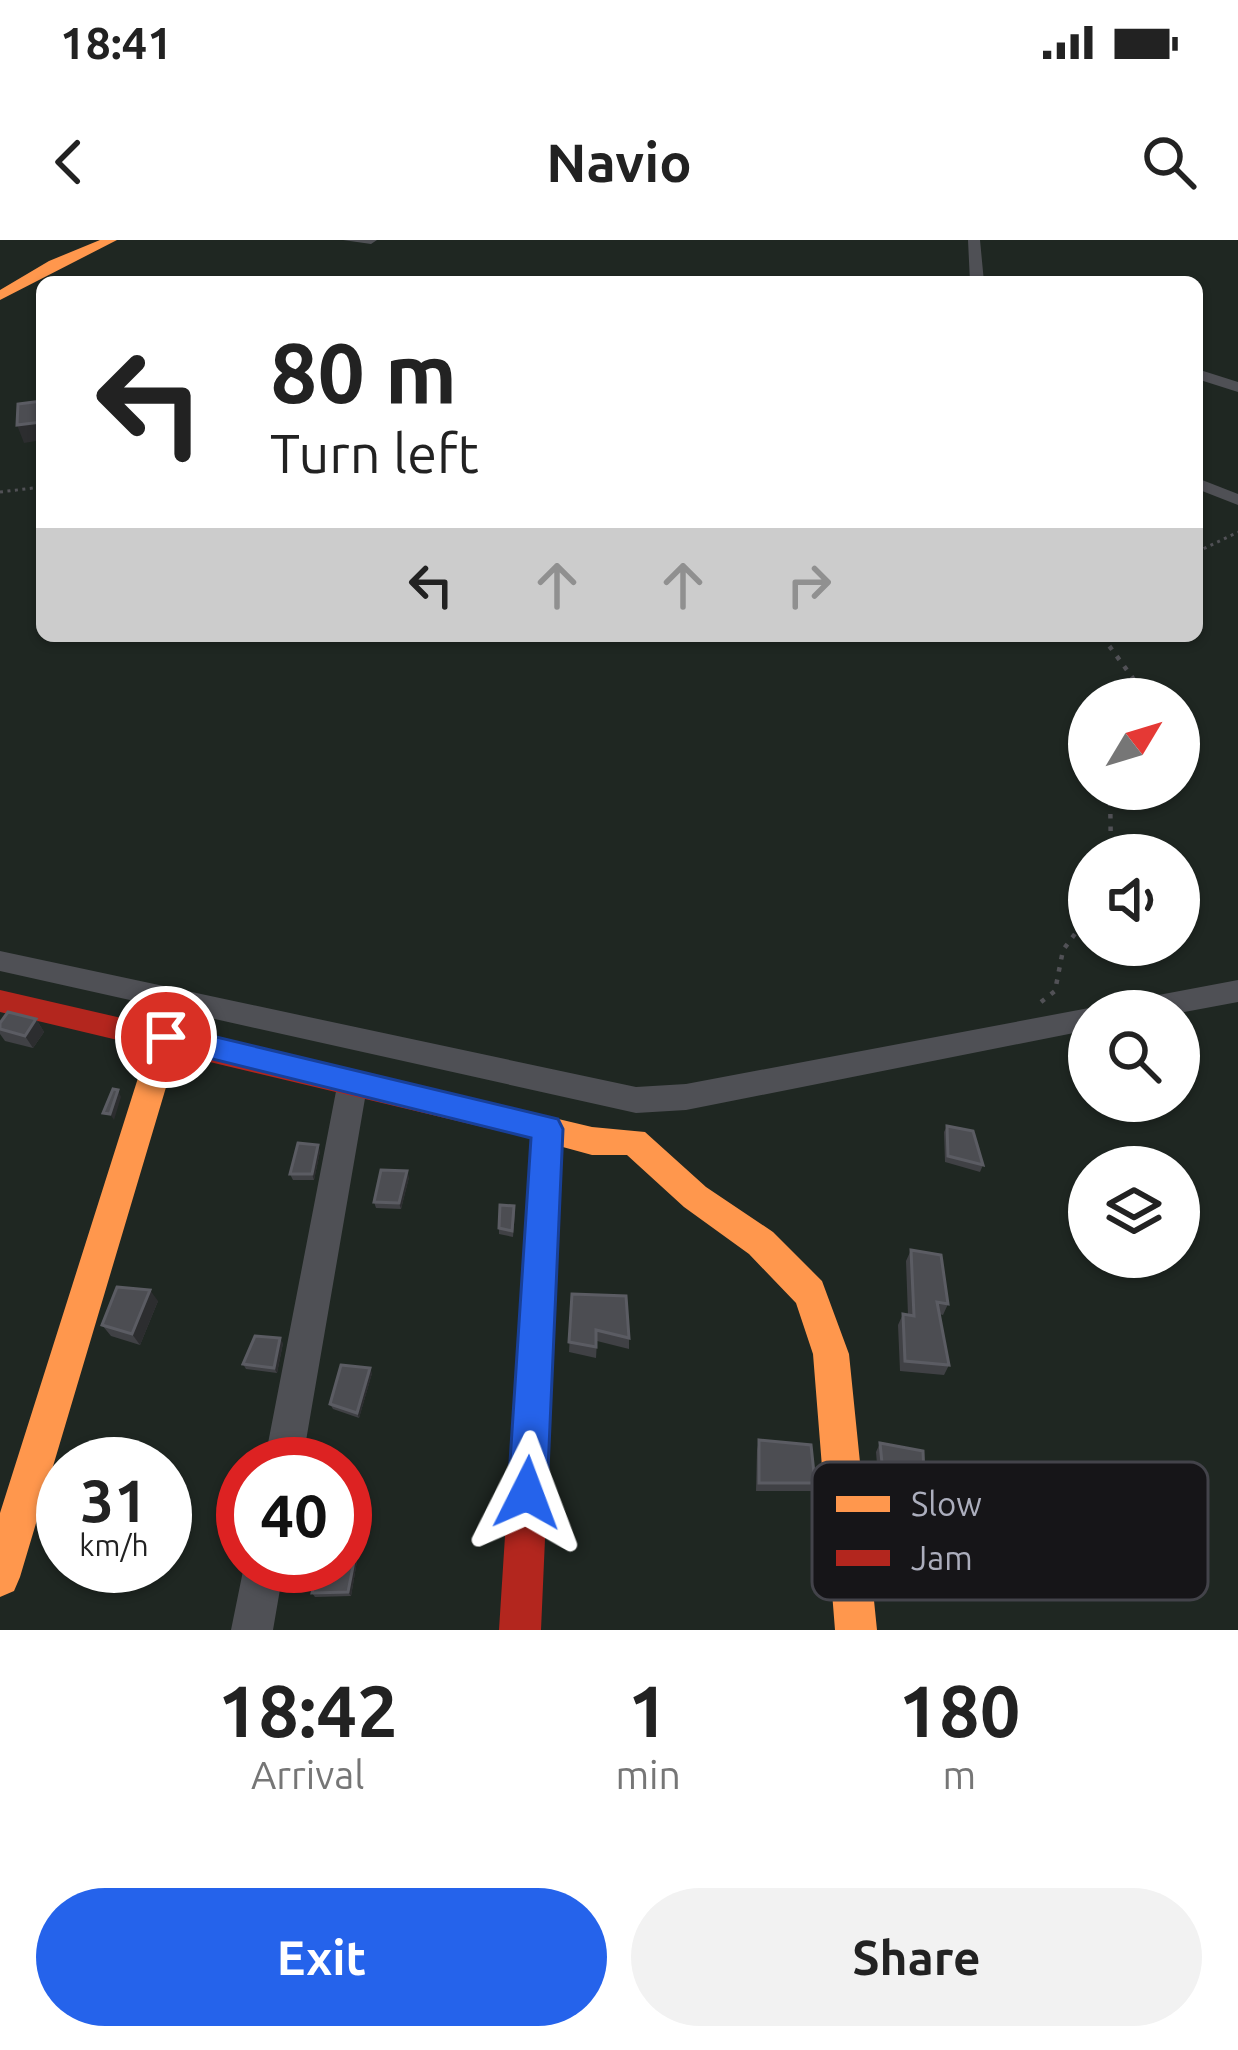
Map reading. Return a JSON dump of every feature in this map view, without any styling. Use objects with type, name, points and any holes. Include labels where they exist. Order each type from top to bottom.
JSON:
[{"type":"street","points":[[0,296],[54,264],[111,240]]},
{"type":"street","points":[[349,240],[371,240]]},
{"type":"street","points":[[974,240],[977,276]]},
{"type":"street","points":[[1203,376],[1238,387]]},
{"type":"street","points":[[1203,485],[1238,500]]},
{"type":"street","points":[[0,961],[636,1100],[686,1097],[1068,1023]]},
{"type":"street","points":[[1200,998],[1238,991]]},
{"type":"street","points":[[0,1001],[592,1141],[634,1142],[694,1197],[761,1243],[811,1293],[832,1354],[841,1462]]},
{"type":"street","points":[[0,1577],[166,1037]]},
{"type":"street","points":[[288,1437],[353,1081]]},
{"type":"street","points":[[634,1142],[636,1100]]},
{"type":"street","points":[[520,1630],[547,1129]]},
{"type":"street","points":[[252,1630],[259,1593]]},
{"type":"street","points":[[853,1600],[856,1630]]},
{"type":"path","points":[[0,493],[36,488]]},
{"type":"path","points":[[1203,549],[1238,532]]},
{"type":"path","points":[[1106,642],[1133,678]]},
{"type":"path","points":[[1015,1034],[1036,1005],[1055,991],[1068,943]]},
{"type":"shaded area","points":[[0,240],[1238,240],[1238,1630],[0,1630]]},
{"type":"building","points":[[36,402],[36,423],[17,425],[18,404]]},
{"type":"building","points":[[8,1012],[36,1019],[25,1036],[0,1029]]},
{"type":"building","points":[[113,1089],[118,1090],[110,1114],[103,1113]]},
{"type":"building","points":[[947,1126],[973,1131],[983,1165],[948,1156]]},
{"type":"building","points":[[298,1143],[318,1145],[312,1174],[290,1174]]},
{"type":"building","points":[[381,1170],[407,1171],[399,1203],[374,1202]]},
{"type":"building","points":[[500,1205],[514,1206],[512,1231],[499,1228]]},
{"type":"building","points":[[911,1250],[941,1255],[948,1304],[937,1302],[949,1365],[905,1361],[903,1314],[914,1316]]},
{"type":"building","points":[[117,1287],[150,1290],[132,1334],[102,1325]]},
{"type":"building","points":[[572,1294],[626,1296],[629,1338],[596,1330],[596,1347],[569,1342]]},
{"type":"building","points":[[255,1336],[280,1338],[274,1368],[243,1364]]},
{"type":"building","points":[[341,1365],[370,1368],[357,1413],[330,1404]]},
{"type":"building","points":[[759,1440],[811,1445],[812,1483],[759,1483]]},
{"type":"building","points":[[880,1443],[923,1451],[923,1462],[882,1462]]},
{"type":"traffic: slow","points":[[0,296],[54,264],[111,240]]},
{"type":"traffic: slow","points":[[0,1577],[166,1037]]},
{"type":"traffic: slow","points":[[512,1121],[592,1141],[634,1142],[695,1197],[761,1243],[810,1293],[831,1354],[841,1462]]},
{"type":"traffic: slow","points":[[853,1600],[856,1630]]},
{"type":"traffic: jam","points":[[0,1001],[512,1121]]},
{"type":"traffic: jam","points":[[520,1630],[547,1129]]},
{"type":"route","points":[[166,1037],[547,1129],[527,1493]]}]
